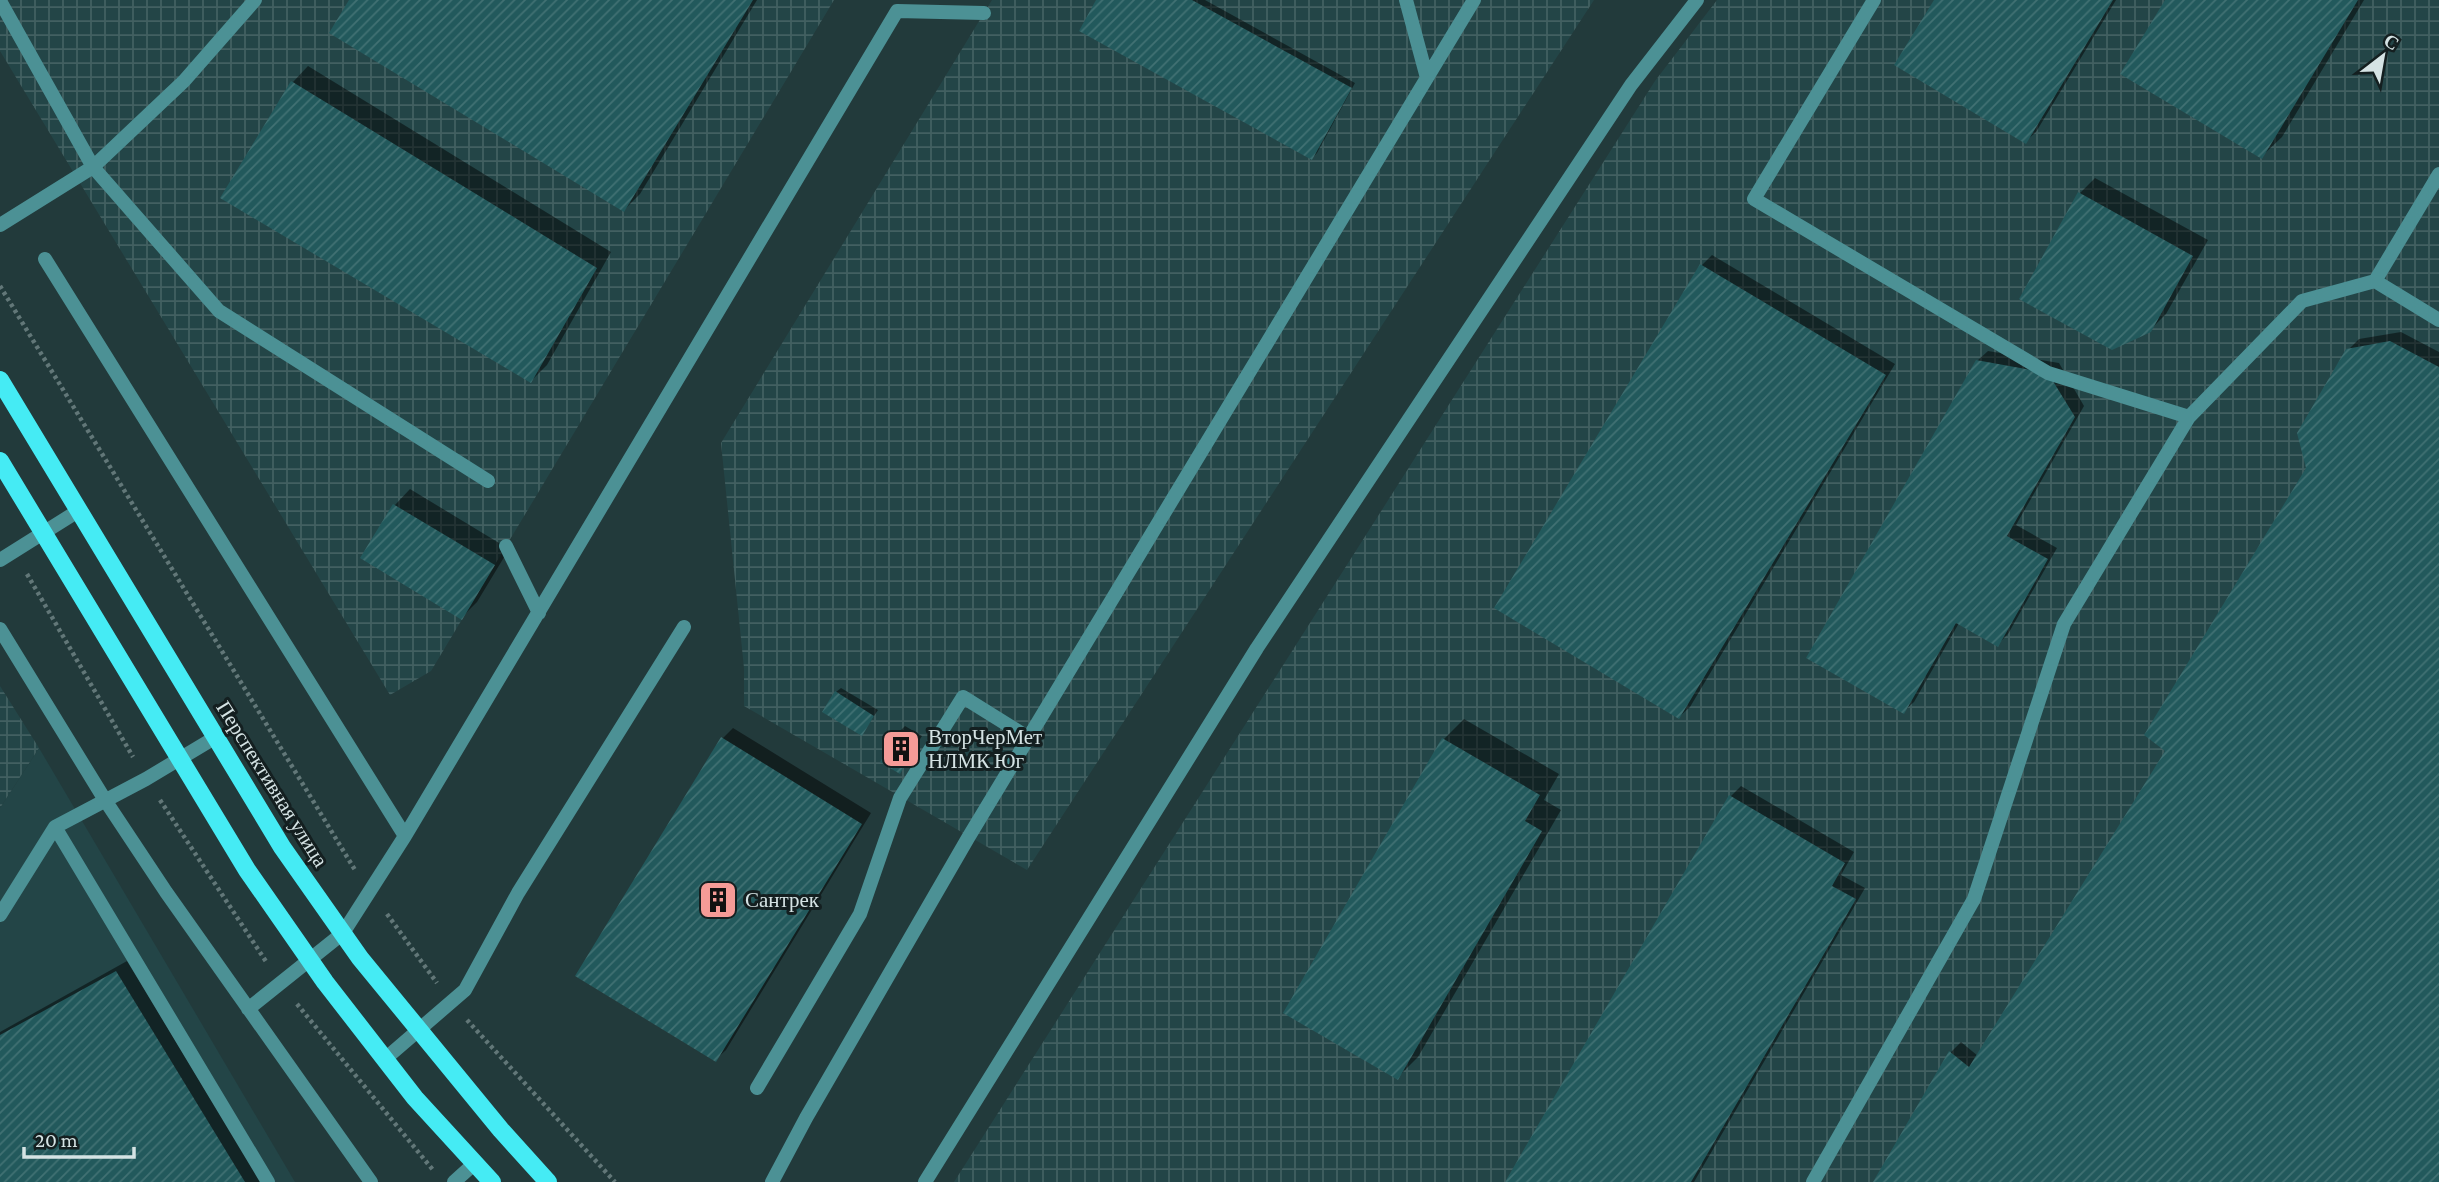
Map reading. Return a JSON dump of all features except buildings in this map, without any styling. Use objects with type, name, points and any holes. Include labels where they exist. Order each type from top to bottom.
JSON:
[{"type":"main road","name":"Перспективная улица","points":[[0,380],[282,847],[360,958],[501,1130],[548,1182]]},
{"type":"main road","points":[[0,461],[247,870],[310,960],[415,1098],[492,1182]]},
{"type":"lane","points":[[0,225],[93,167],[184,81],[255,0]]},
{"type":"lane","points":[[1406,0],[1427,78]]},
{"type":"lane","points":[[772,1182],[806,1118],[1029,738],[1474,0]]},
{"type":"lane","points":[[925,1182],[1257,648],[1631,85],[1697,0]]},
{"type":"lane","points":[[1874,0],[1754,198],[2048,373],[2189,417]]},
{"type":"lane","points":[[0,1],[93,167],[219,311],[488,481]]},
{"type":"lane","points":[[248,1009],[342,933],[370,891],[897,11],[984,13]]},
{"type":"lane","points":[[1813,1182],[1974,899],[2064,624],[2189,417],[2302,301],[2375,281],[2439,174]]},
{"type":"lane","points":[[46,259],[405,836]]},
{"type":"lane","points":[[2375,281],[2439,320]]},
{"type":"lane","points":[[0,560],[78,511]]},
{"type":"lane","points":[[506,546],[539,612]]},
{"type":"lane","points":[[385,1059],[465,990],[518,893],[684,627]]},
{"type":"lane","points":[[0,629],[105,800],[166,892],[371,1182]]},
{"type":"lane","points":[[757,1088],[860,915],[900,798],[962,697],[1029,738]]},
{"type":"lane","points":[[0,915],[55,827],[216,737]]},
{"type":"lane","points":[[55,827],[268,1182]]},
{"type":"lane","points":[[454,1182],[475,1163]]},
{"type":"path","points":[[0,286],[338,844],[370,891],[451,1002],[615,1182]]},
{"type":"shaded area","points":[[0,0],[834,0],[431,671],[390,695],[0,51]]},
{"type":"shaded area","points":[[992,0],[1594,0],[1027,870],[744,706],[744,668],[721,443]]},
{"type":"shaded area","points":[[1717,0],[2439,0],[2439,1182],[954,1182],[1655,81]]},
{"type":"shaded area","points":[[0,686],[39,748],[0,808]]},
{"type":"shaded area","points":[[39,748],[295,1182],[0,1182],[0,808]]},
{"type":"place","name":"ВторЧерМет НЛМК Юг","points":[[901,749]]},
{"type":"place","name":"Сантрек","points":[[718,900]]}]
